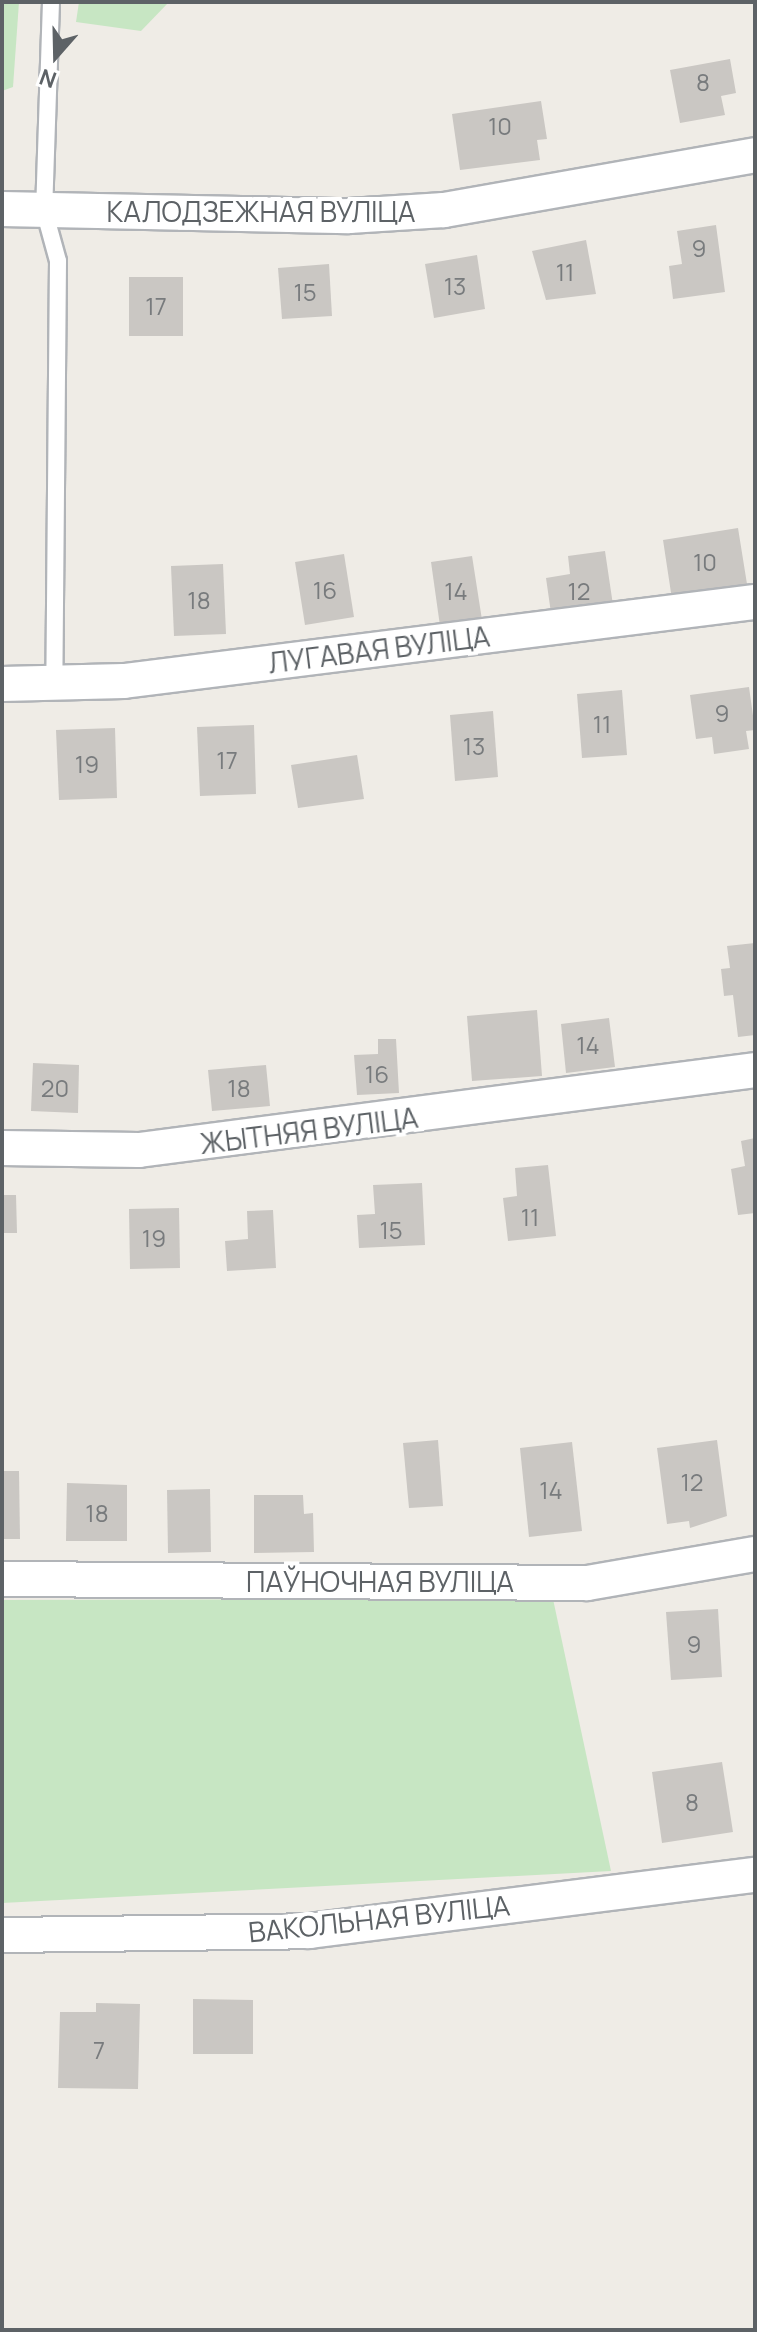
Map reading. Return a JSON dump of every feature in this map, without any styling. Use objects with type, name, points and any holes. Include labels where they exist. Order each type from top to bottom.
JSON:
[{"type":"street","name":"КАЛОДЗЕЖНАЯ ВУЛІЦА","points":[[2,209],[349,216],[444,210],[755,155]]},
{"type":"street","name":"ЛУГАВАЯ ВУЛІЦА","points":[[2,684],[54,684],[755,602]]},
{"type":"street","name":"ЖЫТНЯЯ ВУЛІЦА","points":[[2,1148],[139,1150],[755,1070]]},
{"type":"street","name":"ПАЎНОЧНАЯ ВУЛІЦА","points":[[2,1579],[587,1583],[755,1554]]},
{"type":"street","name":"ВАКОЛЬНАЯ ВУЛІЦА","points":[[2,1935],[309,1931],[755,1875]]},
{"type":"lane","points":[[51,2],[44,210],[58,261],[54,684]]},
{"type":"green space","points":[[2,2],[19,2],[13,87],[2,91]]},
{"type":"green space","points":[[79,2],[169,2],[141,31],[76,22]]},
{"type":"green space","points":[[553,1599],[611,1871],[2,1903],[2,1600]]},
{"type":"building","points":[[730,59],[736,93],[721,96],[725,115],[680,123],[670,70]]},
{"type":"building","points":[[541,101],[547,139],[537,140],[540,160],[460,170],[452,114]]},
{"type":"building","points":[[716,225],[725,292],[673,299],[669,266],[682,264],[677,231]]},
{"type":"building","points":[[586,240],[596,294],[546,300],[532,251]]},
{"type":"building","points":[[477,255],[485,309],[434,318],[425,264]]},
{"type":"building","points":[[329,264],[332,316],[282,319],[278,268]]},
{"type":"building","points":[[129,277],[183,277],[183,336],[129,336]]},
{"type":"building","points":[[738,528],[747,584],[718,588],[720,599],[673,606],[663,540]]},
{"type":"building","points":[[605,551],[613,605],[551,613],[546,578],[570,574],[568,556]]},
{"type":"building","points":[[344,554],[354,617],[305,625],[295,562]]},
{"type":"building","points":[[472,556],[482,620],[440,626],[431,562]]},
{"type":"building","points":[[223,564],[226,634],[174,636],[171,566]]},
{"type":"building","points":[[749,687],[755,730],[746,731],[749,749],[714,754],[712,737],[696,739],[690,695]]},
{"type":"building","points":[[622,690],[627,755],[582,758],[577,694]]},
{"type":"building","points":[[493,711],[498,777],[455,781],[450,715]]},
{"type":"building","points":[[254,725],[256,794],[200,796],[197,727]]},
{"type":"building","points":[[115,728],[117,798],[59,800],[56,730]]},
{"type":"building","points":[[357,755],[364,799],[298,808],[291,765]]},
{"type":"building","points":[[755,943],[755,1035],[738,1037],[733,995],[724,996],[721,969],[730,968],[727,946]]},
{"type":"building","points":[[537,1010],[542,1076],[472,1081],[467,1016]]},
{"type":"building","points":[[609,1018],[615,1067],[566,1073],[561,1024]]},
{"type":"building","points":[[378,1039],[396,1039],[399,1093],[357,1095],[354,1055],[378,1054]]},
{"type":"building","points":[[33,1063],[79,1065],[78,1113],[31,1111]]},
{"type":"building","points":[[266,1065],[270,1106],[212,1111],[208,1070]]},
{"type":"building","points":[[755,1138],[755,1213],[738,1215],[731,1169],[745,1166],[741,1141]]},
{"type":"building","points":[[548,1165],[556,1236],[508,1241],[503,1198],[517,1196],[515,1168]]},
{"type":"building","points":[[422,1183],[425,1245],[359,1248],[357,1215],[375,1214],[373,1185]]},
{"type":"building","points":[[2,1195],[16,1195],[17,1233],[2,1233]]},
{"type":"building","points":[[179,1208],[180,1268],[130,1269],[129,1209]]},
{"type":"building","points":[[273,1210],[276,1268],[227,1271],[225,1241],[248,1239],[247,1211]]},
{"type":"building","points":[[438,1440],[443,1506],[409,1508],[403,1443]]},
{"type":"building","points":[[717,1440],[727,1516],[690,1528],[689,1521],[667,1524],[657,1448]]},
{"type":"building","points":[[572,1442],[582,1531],[529,1537],[520,1448]]},
{"type":"building","points":[[2,1471],[19,1471],[20,1539],[2,1539]]},
{"type":"building","points":[[67,1483],[127,1485],[127,1541],[66,1541]]},
{"type":"building","points":[[210,1489],[211,1552],[168,1553],[167,1490]]},
{"type":"building","points":[[254,1495],[303,1495],[304,1514],[313,1513],[314,1552],[254,1553]]},
{"type":"building","points":[[718,1609],[722,1677],[671,1680],[666,1612]]},
{"type":"building","points":[[722,1762],[733,1832],[662,1843],[652,1772]]},
{"type":"building","points":[[193,1999],[253,2000],[253,2054],[193,2054]]},
{"type":"building","points":[[96,2003],[140,2004],[138,2089],[58,2088],[60,2012],[96,2012]]}]
